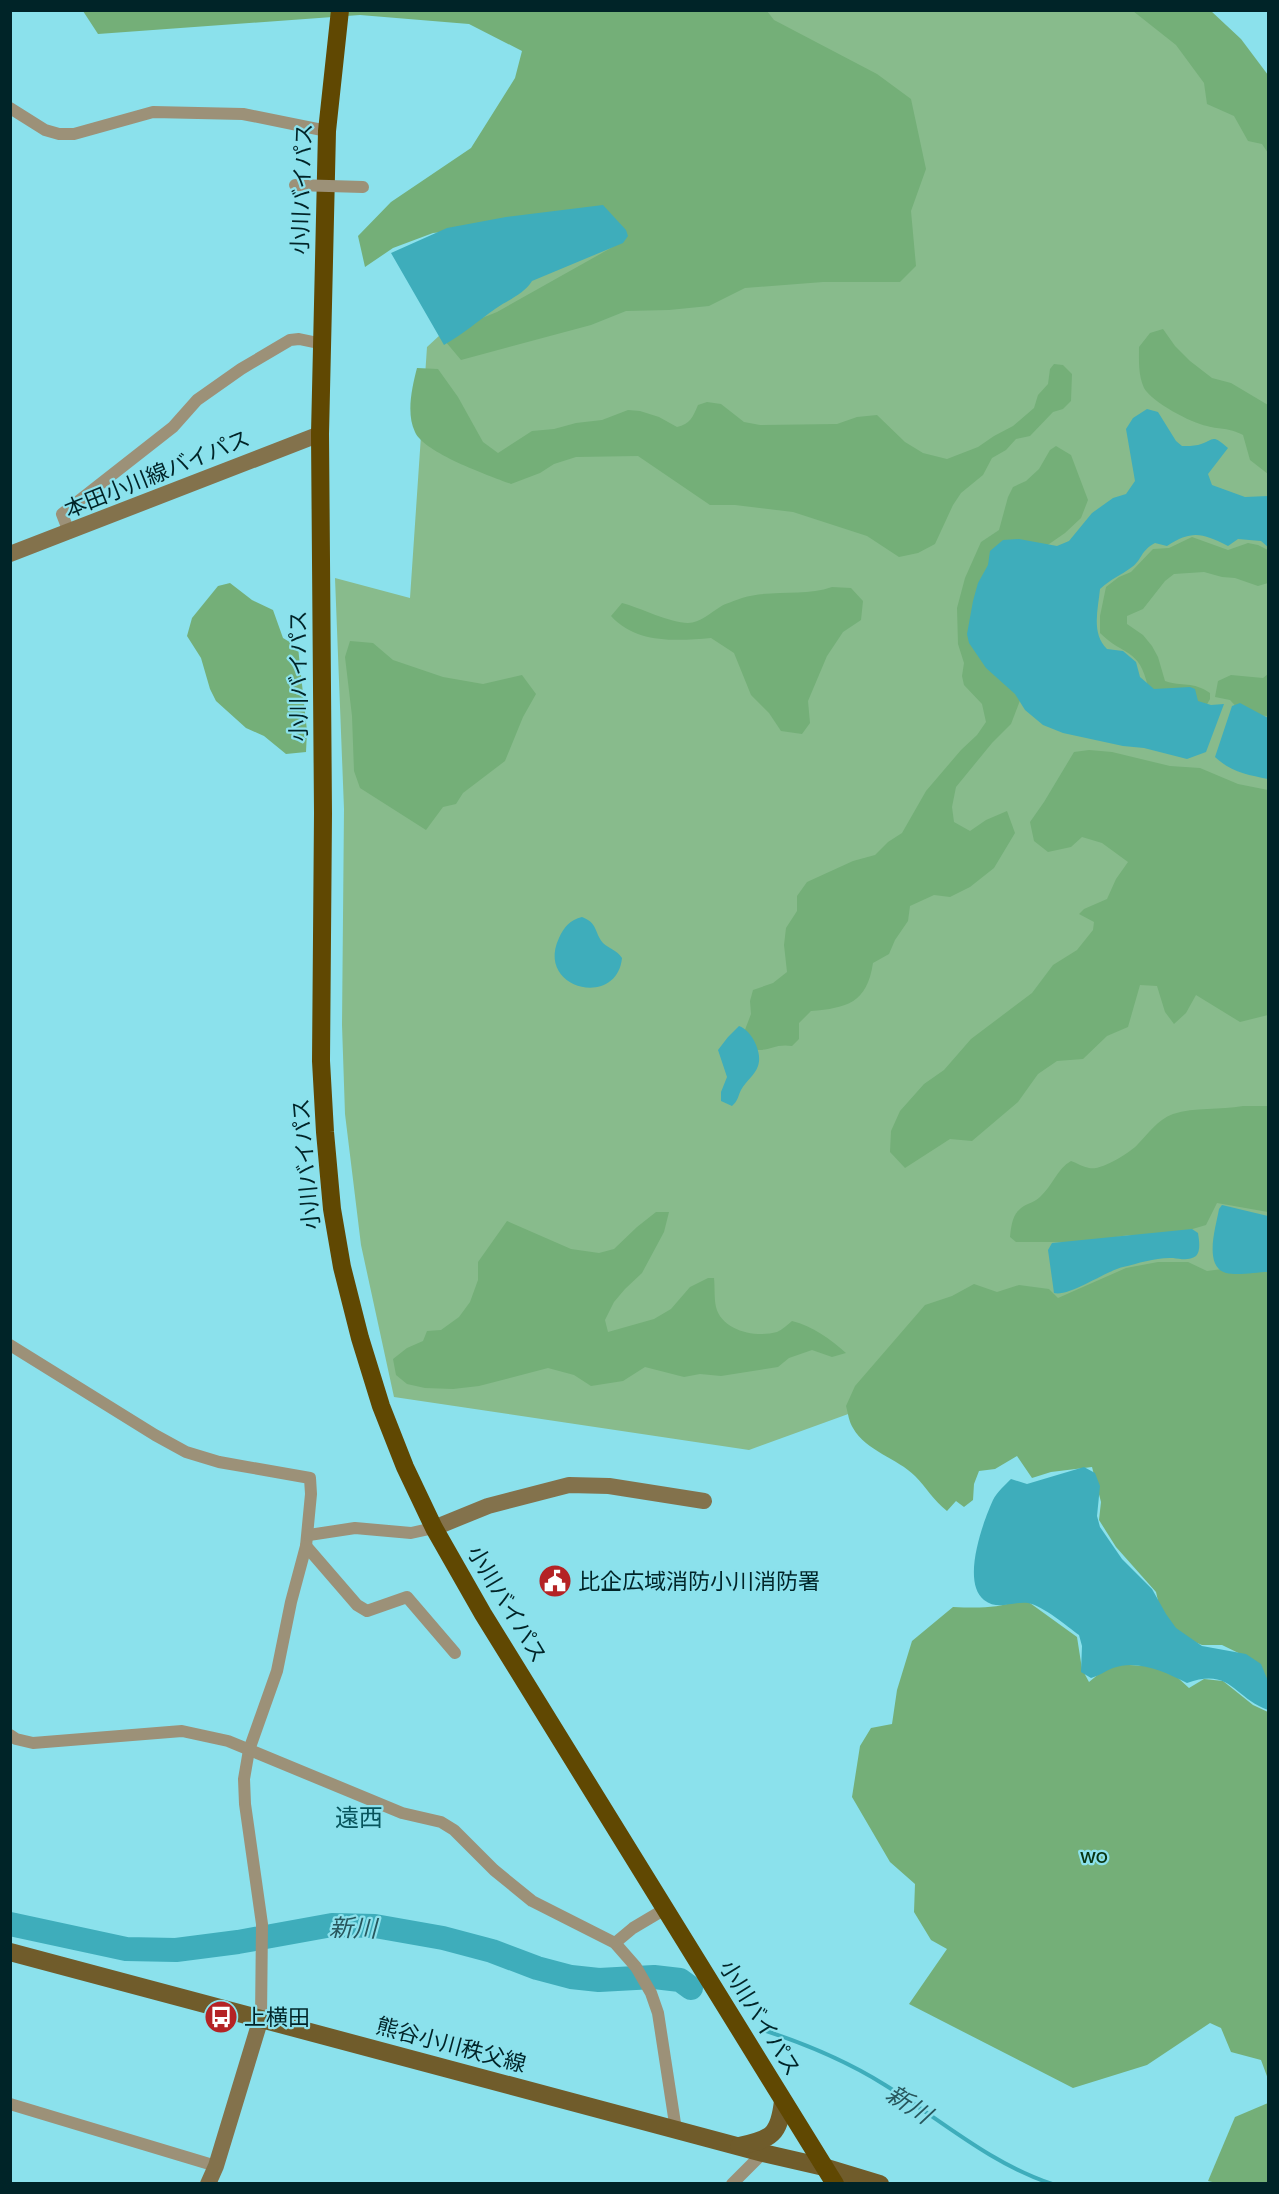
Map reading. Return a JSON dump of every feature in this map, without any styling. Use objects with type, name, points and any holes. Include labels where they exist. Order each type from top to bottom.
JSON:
[{"type":"highway","name":"小川バイパス","points":[[340,10],[327,131],[320,434],[323,813],[321,1061],[332,1209],[342,1267],[360,1338],[381,1406],[405,1467],[434,1528],[489,1624],[835,2184]]},
{"type":"main road","name":"熊谷小川秩父線","points":[[10,1952],[675,2130],[824,2167],[880,2184]]},
{"type":"main road","points":[[737,2146],[759,2142],[777,2129],[781,2122],[783,2101]]},
{"type":"street","points":[[10,108],[45,130],[60,134],[74,134],[153,112],[243,114],[327,131]]},
{"type":"street","points":[[295,185],[363,187]]},
{"type":"street","points":[[69,532],[62,513],[173,427],[197,400],[241,369],[290,340],[299,339],[323,344]]},
{"type":"street","name":"本田小川線バイパス","points":[[10,554],[320,434]]},
{"type":"street","points":[[10,1345],[186,1452],[219,1462],[310,1478],[307,1541],[291,1602],[277,1671],[249,1750],[244,1779],[245,1804],[262,1924],[261,2018],[216,2166],[208,2184]]},
{"type":"street","points":[[307,1541],[355,1528],[411,1533],[434,1528],[488,1506],[569,1485],[609,1486],[704,1501]]},
{"type":"street","points":[[307,1541],[357,1605],[367,1611],[406,1597],[455,1653]]},
{"type":"street","points":[[10,1735],[16,1739],[33,1743],[182,1731],[228,1741],[402,1813],[441,1822],[454,1830],[494,1870],[532,1901],[615,1942],[636,1967],[651,1993],[658,2013],[675,2130]]},
{"type":"street","points":[[615,1942],[665,1909]]},
{"type":"street","points":[[10,2104],[216,2166]]},
{"type":"street","points":[[732,2184],[763,2153]]},
{"type":"green space","points":[[83,11],[767,11],[774,20],[877,74],[911,99],[926,169],[911,211],[916,266],[900,282],[823,282],[745,288],[709,306],[626,311],[591,325],[461,360],[440,335],[497,312],[618,244],[553,221],[433,233],[393,248],[365,267],[358,236],[391,202],[471,148],[515,78],[522,51],[469,24],[360,15],[98,34]]},
{"type":"green space","points":[[686,11],[1203,11],[1268,87],[1268,1262],[749,1450],[394,1397],[361,1245],[345,1114],[342,1025],[344,809],[335,578],[410,598],[427,347],[440,335]]},
{"type":"green space","points":[[1133,11],[1211,11],[1241,39],[1268,75],[1268,153],[1262,144],[1248,141],[1234,116],[1207,104],[1204,83],[1176,45]]},
{"type":"green space","points":[[1163,329],[1190,361],[1212,378],[1231,383],[1268,405],[1268,474],[1250,460],[1243,435],[1200,424],[1182,416],[1148,394],[1140,373],[1139,347],[1150,333]]},
{"type":"green space","points":[[1054,364],[1063,365],[1072,374],[1071,401],[1063,409],[1053,412],[1030,436],[1016,439],[1006,450],[992,458],[983,475],[961,493],[953,505],[935,544],[918,553],[899,557],[867,536],[793,512],[735,505],[710,505],[638,456],[576,457],[554,464],[540,473],[511,484],[458,463],[431,448],[415,432],[410,409],[417,368],[438,369],[458,397],[483,442],[498,453],[532,431],[602,420],[628,410],[659,417],[677,427],[690,419],[698,405],[707,402],[721,404],[744,422],[760,425],[837,424],[857,417],[877,415],[905,442],[923,453],[947,459],[978,447],[1013,426],[1034,408],[1038,395],[1048,384],[1050,369]]},
{"type":"green space","points":[[1056,446],[1071,455],[1088,500],[1081,518],[1065,533],[1039,551],[1024,690],[1011,724],[992,743],[956,787],[952,807],[954,822],[970,831],[986,820],[1007,811],[1015,833],[994,868],[970,887],[950,897],[934,895],[910,906],[908,921],[889,954],[873,963],[866,987],[853,1001],[835,1008],[811,1011],[799,1023],[799,1039],[792,1046],[763,1050],[752,1049],[743,1035],[751,1014],[750,1001],[753,990],[773,983],[787,972],[784,945],[786,928],[797,911],[797,896],[807,882],[853,861],[875,855],[888,842],[902,833],[926,791],[986,722],[982,704],[964,685],[962,676],[964,663],[958,644],[957,608],[965,578],[981,542],[999,530],[1013,487],[1026,481],[1039,469],[1050,450]]},
{"type":"green space","points":[[1192,537],[1228,550],[1248,543],[1268,550],[1268,583],[1258,586],[1235,578],[1204,572],[1174,574],[1165,581],[1143,609],[1127,616],[1127,624],[1143,635],[1152,646],[1165,681],[1198,687],[1210,693],[1210,699],[1205,708],[1148,687],[1140,665],[1135,659],[1100,633],[1100,616],[1106,587],[1119,577],[1131,572],[1153,549],[1169,548]]},
{"type":"green space","points":[[230,583],[252,600],[273,610],[283,638],[298,647],[307,731],[306,752],[286,754],[264,736],[246,728],[216,701],[210,689],[201,658],[187,636],[192,618],[218,586]]},
{"type":"green space","points":[[832,587],[851,588],[863,601],[861,620],[843,632],[827,656],[808,701],[810,723],[802,734],[781,731],[769,713],[751,695],[734,653],[711,638],[658,639],[632,632],[611,616],[622,603],[673,621],[692,623],[701,620],[722,606],[753,595],[810,592]]},
{"type":"green space","points":[[350,641],[373,643],[393,660],[443,677],[483,684],[522,675],[536,694],[523,717],[505,761],[463,793],[456,804],[443,807],[426,830],[360,788],[354,771],[352,716],[345,657]]},
{"type":"green space","points":[[1268,674],[1268,716],[1243,714],[1230,700],[1215,697],[1218,681],[1231,675],[1263,678]]},
{"type":"green space","points":[[1089,750],[1112,752],[1170,766],[1200,768],[1238,784],[1268,790],[1268,1015],[1240,1022],[1196,995],[1186,1013],[1174,1024],[1165,1012],[1157,986],[1140,985],[1128,1027],[1107,1036],[1083,1059],[1057,1061],[1038,1074],[1018,1102],[972,1141],[950,1139],[905,1168],[890,1152],[891,1131],[900,1111],[924,1084],[944,1070],[971,1039],[1032,993],[1053,965],[1077,950],[1093,930],[1094,922],[1079,914],[1084,909],[1107,899],[1116,879],[1128,862],[1102,843],[1082,837],[1071,847],[1048,852],[1034,841],[1030,822],[1074,752]]},
{"type":"green space","points":[[1268,1106],[1268,1212],[1217,1203],[1206,1225],[1159,1239],[1128,1235],[1087,1242],[1016,1242],[1010,1237],[1015,1215],[1024,1206],[1040,1197],[1062,1168],[1071,1161],[1089,1168],[1101,1167],[1129,1152],[1158,1123],[1173,1114],[1190,1110]]},
{"type":"green space","points":[[656,1212],[669,1212],[664,1232],[642,1273],[614,1302],[605,1320],[608,1332],[654,1319],[671,1309],[690,1287],[708,1278],[714,1278],[716,1307],[719,1315],[732,1327],[750,1333],[769,1334],[779,1331],[792,1321],[821,1334],[846,1353],[832,1357],[812,1350],[789,1358],[778,1367],[721,1376],[700,1374],[684,1377],[645,1367],[623,1381],[591,1386],[574,1375],[548,1368],[479,1386],[453,1389],[425,1388],[407,1384],[396,1375],[393,1359],[407,1348],[423,1341],[427,1331],[441,1330],[459,1317],[470,1302],[478,1280],[478,1262],[507,1221],[571,1249],[599,1253],[614,1249]]},
{"type":"green space","points":[[1158,1262],[1188,1262],[1207,1271],[1246,1266],[1268,1270],[1268,1691],[1255,1661],[1222,1645],[1202,1645],[1180,1636],[1162,1618],[1156,1592],[1116,1547],[1099,1520],[1101,1502],[1092,1467],[1051,1472],[1032,1478],[1017,1456],[995,1469],[979,1471],[974,1484],[973,1500],[964,1507],[956,1501],[947,1511],[915,1476],[866,1443],[850,1423],[846,1406],[855,1386],[925,1305],[952,1296],[974,1284],[997,1292],[1019,1285],[1049,1289],[1058,1298],[1126,1268]]},
{"type":"green space","name":"wo","points":[[1023,1598],[1077,1637],[1082,1669],[1089,1682],[1111,1664],[1166,1667],[1189,1688],[1204,1679],[1223,1681],[1253,1705],[1268,1712],[1268,2079],[1261,2060],[1231,2052],[1221,2028],[1210,2023],[1147,2065],[1073,2088],[909,2004],[947,1949],[931,1940],[914,1912],[915,1884],[890,1862],[852,1797],[860,1746],[871,1728],[892,1724],[897,1690],[912,1641],[953,1607],[997,1606]]},
{"type":"green space","points":[[1268,2103],[1268,2183],[1221,2184],[1208,2181],[1235,2117]]},
{"type":"water","points":[[603,205],[626,230],[628,236],[623,243],[532,281],[520,293],[444,345],[391,253],[447,228],[506,217]]},
{"type":"water","points":[[1147,409],[1158,412],[1176,441],[1182,446],[1198,445],[1216,439],[1228,448],[1208,474],[1212,485],[1245,497],[1268,496],[1268,547],[1261,541],[1238,539],[1228,546],[1211,538],[1197,535],[1183,537],[1167,546],[1155,543],[1146,549],[1128,570],[1100,589],[1097,629],[1107,649],[1123,651],[1136,662],[1140,677],[1154,689],[1190,687],[1195,689],[1198,701],[1211,705],[1224,704],[1206,752],[1187,759],[1144,748],[1123,746],[1063,733],[1043,725],[1025,710],[1015,694],[986,668],[969,643],[967,634],[973,601],[978,583],[988,565],[990,551],[1003,540],[1019,539],[1057,546],[1069,541],[1092,513],[1113,498],[1126,494],[1135,481],[1126,429],[1133,418]]},
{"type":"water","points":[[1240,703],[1268,718],[1268,779],[1234,769],[1215,757],[1232,706]]},
{"type":"water","points":[[582,917],[591,922],[603,943],[622,958],[617,974],[607,984],[594,988],[580,986],[567,980],[558,970],[555,956],[563,930],[568,924]]},
{"type":"water","points":[[739,1026],[752,1037],[758,1049],[759,1061],[757,1069],[732,1106],[721,1101],[721,1092],[727,1077],[718,1050]]},
{"type":"water","points":[[1222,1205],[1268,1216],[1268,1272],[1231,1274],[1219,1269],[1215,1263],[1213,1245],[1219,1209]]},
{"type":"water","points":[[1192,1229],[1198,1233],[1199,1242],[1199,1251],[1193,1258],[1161,1258],[1142,1262],[1116,1269],[1078,1288],[1054,1293],[1048,1250],[1052,1243]]},
{"type":"water","points":[[1084,1467],[1095,1473],[1100,1486],[1097,1516],[1100,1527],[1122,1559],[1152,1589],[1176,1628],[1202,1646],[1246,1654],[1261,1664],[1268,1681],[1268,1710],[1223,1681],[1202,1679],[1187,1683],[1161,1671],[1142,1666],[1113,1668],[1091,1678],[1081,1672],[1082,1646],[1079,1635],[1048,1612],[1034,1605],[1022,1603],[995,1605],[984,1600],[977,1591],[974,1580],[976,1552],[989,1510],[999,1491],[1011,1479],[1027,1484]]},
{"type":"waterway","name":"新川","points":[[10,1924],[126,1949],[176,1950],[238,1942],[332,1925],[375,1926],[443,1938],[492,1951],[537,1968],[571,1977],[599,1980],[654,1977],[680,1980],[691,1988]]},
{"type":"waterway","name":"新川","points":[[763,2030],[810,2047],[856,2068],[986,2152],[1029,2175],[1052,2184]]},
{"type":"place","name":"比企広域消防小川消防署","points":[[555,1581]]},
{"type":"place","name":"上横田","points":[[221,2017]]},
{"type":"district","name":"遠西","points":[[359,1817]]}]
